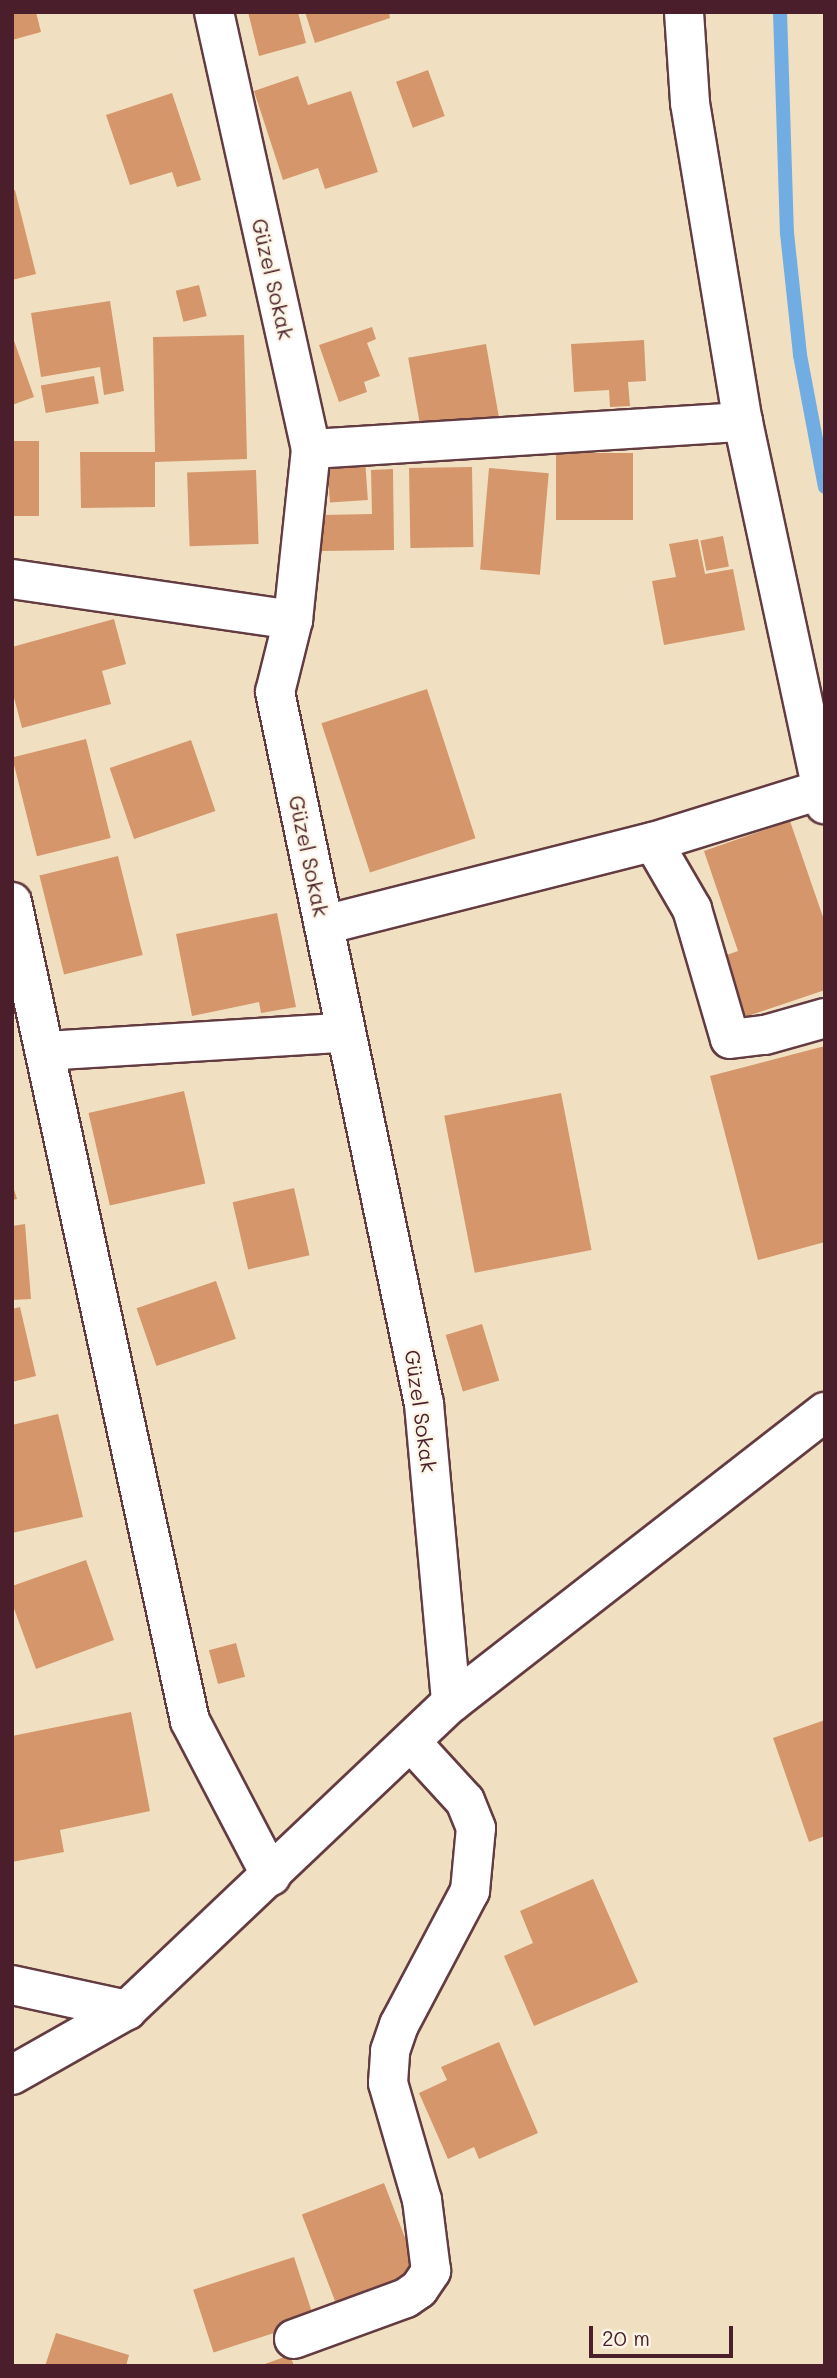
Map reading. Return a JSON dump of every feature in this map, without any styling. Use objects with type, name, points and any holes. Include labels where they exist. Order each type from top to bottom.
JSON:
[{"type":"street","name":"Güzel Sokak","points":[[214,12],[311,449],[293,620],[275,692],[324,925],[343,1033],[424,1404],[451,1703]]},
{"type":"street","points":[[324,925],[822,797],[743,422],[690,103],[684,12]]},
{"type":"street","points":[[311,449],[743,422]]},
{"type":"street","points":[[12,579],[293,620]]},
{"type":"street","points":[[653,842],[692,909],[730,1039],[765,1035],[825,1018]]},
{"type":"street","points":[[12,902],[190,1721],[271,1876]]},
{"type":"street","points":[[45,1051],[343,1033]]},
{"type":"street","points":[[12,2075],[127,2010],[271,1876],[422,1755],[451,1703],[825,1412]]},
{"type":"street","points":[[295,2339],[406,2298],[419,2289],[431,2271],[422,2200],[388,2083],[390,2051],[399,2025],[470,1891],[475,1828],[465,1801],[422,1755]]},
{"type":"street","points":[[12,1985],[127,2010]]},
{"type":"building","points":[[12,12],[36,12],[41,32],[12,40]]},
{"type":"building","points":[[248,12],[298,12],[306,43],[259,56]]},
{"type":"building","points":[[305,12],[389,12],[390,18],[315,43]]},
{"type":"building","points":[[428,70],[445,116],[413,128],[396,82]]},
{"type":"building","points":[[298,76],[308,105],[351,91],[378,172],[325,189],[318,168],[283,180],[254,91]]},
{"type":"building","points":[[172,93],[201,180],[177,187],[172,172],[130,185],[106,115]]},
{"type":"building","points":[[15,190],[36,274],[12,280],[12,191]]},
{"type":"building","points":[[199,285],[207,316],[183,322],[176,291]]},
{"type":"building","points":[[110,301],[124,391],[104,395],[100,367],[41,377],[31,313]]},
{"type":"building","points":[[372,327],[376,339],[367,343],[380,376],[364,382],[367,392],[339,402],[319,345]]},
{"type":"building","points":[[12,335],[34,397],[12,405]]},
{"type":"building","points":[[244,335],[247,459],[155,462],[155,507],[81,508],[80,452],[155,452],[153,337]]},
{"type":"building","points":[[644,340],[646,381],[628,382],[630,406],[610,407],[609,390],[574,392],[571,344]]},
{"type":"building","points":[[486,344],[499,420],[422,434],[408,358]]},
{"type":"building","points":[[94,376],[99,404],[46,413],[41,385]]},
{"type":"building","points":[[12,441],[39,441],[39,516],[12,516]]},
{"type":"building","points":[[556,453],[633,453],[633,520],[556,520]]},
{"type":"building","points":[[365,459],[368,500],[330,503],[327,462]]},
{"type":"building","points":[[472,467],[473,547],[410,548],[409,468]]},
{"type":"building","points":[[489,468],[549,473],[540,575],[480,570]]},
{"type":"building","points":[[393,469],[394,550],[322,551],[322,515],[372,514],[371,470]]},
{"type":"building","points":[[256,470],[259,544],[190,546],[187,472]]},
{"type":"building","points":[[723,536],[729,566],[706,571],[700,540]]},
{"type":"building","points":[[698,539],[705,574],[733,569],[745,630],[664,645],[652,581],[676,577],[669,544]]},
{"type":"building","points":[[114,619],[126,664],[102,671],[111,704],[22,728],[12,690],[12,647]]},
{"type":"building","points":[[427,689],[476,838],[370,873],[321,723]]},
{"type":"building","points":[[86,739],[111,838],[37,856],[12,757]]},
{"type":"building","points":[[191,740],[215,811],[134,839],[110,768]]},
{"type":"building","points":[[790,821],[825,923],[825,990],[745,1017],[724,956],[738,951],[704,851]]},
{"type":"building","points":[[118,856],[143,955],[64,975],[39,876]]},
{"type":"building","points":[[277,913],[296,1007],[261,1013],[259,1002],[192,1016],[176,934]]},
{"type":"building","points":[[825,1046],[825,1242],[758,1260],[710,1076]]},
{"type":"building","points":[[184,1091],[205,1184],[110,1206],[89,1113]]},
{"type":"building","points":[[561,1093],[592,1250],[475,1273],[444,1116]]},
{"type":"building","points":[[12,1183],[17,1199],[12,1200]]},
{"type":"building","points":[[294,1188],[310,1255],[248,1269],[233,1202]]},
{"type":"building","points":[[25,1224],[31,1299],[12,1300],[12,1226]]},
{"type":"building","points":[[216,1281],[236,1339],[156,1366],[137,1308]]},
{"type":"building","points":[[20,1307],[36,1376],[12,1382],[12,1309]]},
{"type":"building","points":[[482,1324],[499,1380],[463,1392],[446,1335]]},
{"type":"building","points":[[58,1414],[83,1517],[12,1533],[12,1425]]},
{"type":"building","points":[[86,1560],[114,1640],[36,1669],[12,1603],[12,1586]]},
{"type":"building","points":[[236,1643],[245,1677],[218,1684],[209,1650]]},
{"type":"building","points":[[131,1712],[150,1811],[60,1830],[64,1852],[12,1862],[12,1736]]},
{"type":"building","points":[[825,1720],[825,1836],[809,1842],[773,1738]]},
{"type":"building","points":[[593,1879],[638,1982],[534,2026],[504,1956],[533,1943],[520,1911]]},
{"type":"building","points":[[499,2042],[538,2133],[479,2159],[474,2147],[448,2159],[419,2093],[447,2080],[441,2067]]},
{"type":"building","points":[[384,2183],[418,2273],[336,2304],[302,2215]]},
{"type":"building","points":[[294,2257],[314,2320],[214,2353],[193,2290]]},
{"type":"building","points":[[56,2333],[129,2355],[126,2366],[45,2366]]},
{"type":"building","points":[[290,2355],[294,2366],[262,2366],[262,2365]]},
{"type":"waterway","points":[[780,12],[787,233],[800,355],[825,487]]}]
